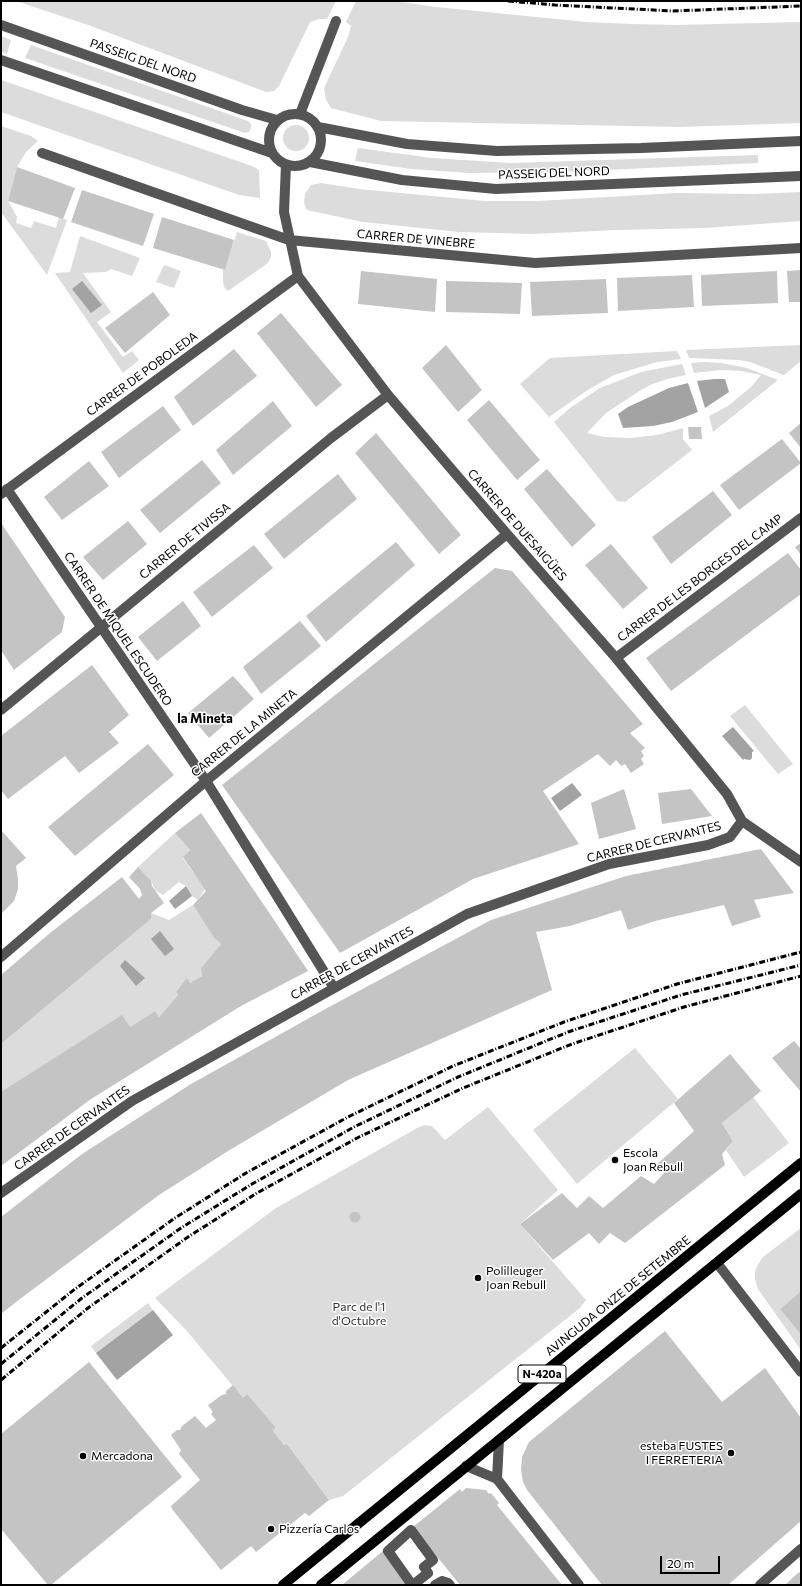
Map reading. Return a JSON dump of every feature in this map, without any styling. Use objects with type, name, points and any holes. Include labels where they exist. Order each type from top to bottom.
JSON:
[{"type":"main road","name":"AVINGUDA ONZE DE SETEMBRE","points":[[283,1585],[801,1162]]},
{"type":"main road","name":"N-420a","points":[[321,1585],[801,1194]]},
{"type":"street","points":[[300,114],[336,21]]},
{"type":"street","name":"PASSEIG DEL NORD","points":[[1,25],[242,110],[277,120]]},
{"type":"street","points":[[1,60],[272,153]]},
{"type":"street","points":[[300,114],[311,118],[318,127],[321,133],[321,146],[315,158],[310,162],[294,166],[286,165],[272,153],[268,139],[272,126],[277,120],[284,116],[300,114]]},
{"type":"street","name":"PASSEIG DEL NORD","points":[[318,127],[407,144],[497,151],[641,148],[801,141]]},
{"type":"street","name":"CARRER DE VINEBRE","points":[[42,153],[290,240],[534,263],[801,248]]},
{"type":"street","name":"PASSEIG DEL NORD","points":[[310,162],[402,180],[496,189],[801,176]]},
{"type":"street","name":"CARRER DE DUESAIGÜES","points":[[286,165],[284,212],[298,276],[388,395],[616,658],[727,794],[742,821],[801,862]]},
{"type":"street","name":"CARRER DE POBOLEDA","points":[[4,492],[298,276]]},
{"type":"street","name":"CARRER DE TIVISSA","points":[[1,710],[332,438],[388,395]]},
{"type":"street","name":"CARRER DE MIQUEL ESCUDERO","points":[[4,492],[101,627],[206,781],[334,988]]},
{"type":"street","name":"CARRER DE LES BORGES DEL CAMP","points":[[616,658],[801,518]]},
{"type":"street","name":"CARRER DE LA MINETA","points":[[1,957],[206,781],[507,534]]},
{"type":"street","name":"CARRER DE CERVANTES","points":[[1,1193],[132,1101],[467,914],[609,864],[708,845],[730,837],[742,821]]},
{"type":"street","points":[[717,1263],[801,1372]]},
{"type":"street","points":[[497,1479],[498,1440]]},
{"type":"street","points":[[466,1466],[497,1479],[579,1585]]},
{"type":"street","points":[[411,1530],[433,1560],[424,1567],[428,1573],[413,1585],[388,1551],[411,1530]]},
{"type":"street","points":[[760,1585],[801,1549]]},
{"type":"street","points":[[434,1585],[442,1581],[450,1585]]},
{"type":"green space","points":[[16,1],[336,1],[327,19],[319,19],[310,22],[279,86],[274,91],[266,92],[91,26]]},
{"type":"green space","points":[[356,1],[395,1],[436,7],[586,22],[677,25],[801,22],[801,123],[679,127],[381,121],[331,108],[326,100],[324,88],[348,37],[351,26],[346,22]]},
{"type":"green space","points":[[1,36],[11,40],[7,54],[1,51]]},
{"type":"green space","points":[[31,45],[248,121],[251,124],[251,128],[249,132],[245,133],[25,58]]},
{"type":"green space","points":[[1,80],[252,166],[259,170],[260,198],[239,195],[1,112]]},
{"type":"green space","points":[[296,125],[306,128],[309,138],[306,148],[296,151],[286,148],[283,138],[286,128]]},
{"type":"green space","points":[[1,126],[31,136],[38,141],[26,152],[17,167],[8,201],[17,217],[16,223],[31,228],[34,221],[56,228],[59,217],[67,220],[47,275],[1,212]]},
{"type":"green space","points":[[358,148],[432,158],[511,163],[758,155],[758,163],[561,172],[469,173],[411,169],[355,161]]},
{"type":"green space","points":[[321,183],[359,189],[485,201],[538,201],[676,193],[754,194],[801,192],[801,221],[705,228],[533,234],[459,232],[363,222],[307,210],[304,203],[305,194],[311,185]]},
{"type":"green space","points":[[237,232],[266,241],[271,252],[271,257],[268,263],[228,291],[224,287],[223,270],[225,270]]},
{"type":"green space","points":[[80,236],[140,258],[132,276],[111,269],[106,272],[83,273],[111,312],[97,322],[123,357],[132,351],[139,360],[123,373],[55,273],[70,272]]},
{"type":"green space","points":[[164,265],[181,271],[174,288],[156,282]]},
{"type":"green space","points":[[801,345],[801,361],[784,375],[750,362],[739,360],[689,358],[686,350]]},
{"type":"green space","points":[[677,351],[681,359],[657,362],[614,375],[586,391],[549,417],[520,384],[550,358]]},
{"type":"green space","points":[[691,363],[721,363],[747,368],[778,380],[713,432],[709,416],[728,406],[751,387],[761,375],[741,371],[721,370],[694,373]]},
{"type":"green space","points":[[682,364],[686,375],[667,379],[650,385],[638,392],[606,413],[587,433],[604,437],[631,438],[657,435],[683,428],[683,439],[692,450],[625,502],[617,501],[554,422],[570,408],[600,388],[641,372]]},
{"type":"green space","points":[[745,705],[793,764],[778,774],[730,716]]},
{"type":"green space","points":[[175,833],[190,850],[183,858],[205,889],[198,900],[192,896],[186,886],[179,882],[163,895],[155,890],[151,880],[138,867]]},
{"type":"green space","points":[[193,905],[214,938],[221,944],[201,968],[202,976],[190,983],[187,979],[176,990],[178,995],[159,1017],[155,1011],[130,1027],[1,1092],[1,1044],[151,919],[151,913],[169,920]]},
{"type":"green space","points":[[635,1048],[678,1099],[577,1184],[533,1130]]},
{"type":"green space","points":[[753,1097],[789,1143],[744,1177],[726,1150],[733,1141],[722,1123]]},
{"type":"green space","name":"Parc de l'1 d'Octubre","points":[[488,1107],[558,1190],[520,1224],[586,1300],[580,1308],[343,1496],[329,1500],[287,1444],[284,1445],[246,1395],[243,1398],[186,1330],[155,1298],[276,1208],[419,1127],[425,1125],[432,1126],[445,1140]]},
{"type":"green space","points":[[801,1228],[801,1291],[780,1309],[801,1335],[801,1350],[758,1289],[755,1279],[755,1272],[763,1257]]},
{"type":"green space","points":[[148,1303],[153,1310],[96,1353],[91,1346]]},
{"type":"shaded area","points":[[82,281],[102,305],[91,313],[72,289]]},
{"type":"shaded area","points":[[725,379],[729,392],[705,408],[697,381]]},
{"type":"shaded area","points":[[688,383],[698,412],[672,422],[653,426],[623,428],[618,414],[628,407],[669,388]]},
{"type":"shaded area","points":[[733,727],[754,751],[752,752],[752,758],[750,760],[743,760],[722,736]]},
{"type":"shaded area","points":[[572,783],[582,795],[560,811],[551,798]]},
{"type":"shaded area","points":[[186,886],[192,896],[175,909],[169,901]]},
{"type":"shaded area","points":[[160,931],[174,949],[165,956],[151,939]]},
{"type":"shaded area","points":[[125,960],[145,978],[136,986],[120,966]]},
{"type":"shaded area","points":[[153,1310],[173,1335],[117,1380],[96,1353]]},
{"type":"building","points":[[17,167],[75,188],[63,219],[8,201]]},
{"type":"building","points":[[82,190],[154,214],[143,246],[71,222]]},
{"type":"building","points":[[162,217],[234,240],[225,270],[153,248]]},
{"type":"building","points":[[801,270],[801,302],[789,302],[787,271]]},
{"type":"building","points":[[361,271],[437,279],[435,312],[358,304]]},
{"type":"building","points":[[777,271],[778,303],[702,306],[701,275]]},
{"type":"building","points":[[692,275],[694,307],[618,311],[617,278]]},
{"type":"building","points":[[606,279],[608,313],[532,316],[530,282]]},
{"type":"building","points":[[446,281],[522,283],[520,314],[446,312]]},
{"type":"building","points":[[153,292],[170,315],[125,353],[105,328]]},
{"type":"building","points":[[281,313],[342,385],[316,407],[257,333]]},
{"type":"building","points":[[446,345],[482,390],[458,412],[422,368]]},
{"type":"building","points":[[234,349],[257,376],[193,426],[174,397]]},
{"type":"building","points":[[489,400],[540,460],[517,480],[467,420]]},
{"type":"building","points":[[273,401],[292,426],[233,475],[216,450]]},
{"type":"building","points":[[163,406],[181,430],[119,478],[101,452]]},
{"type":"building","points":[[801,423],[801,448],[789,433]]},
{"type":"building","points":[[688,427],[701,427],[702,439],[689,439]]},
{"type":"building","points":[[376,433],[461,535],[439,554],[355,453]]},
{"type":"building","points":[[782,439],[801,463],[739,510],[720,485]]},
{"type":"building","points":[[202,460],[221,483],[160,533],[140,510]]},
{"type":"building","points":[[89,461],[109,486],[62,520],[44,497]]},
{"type":"building","points":[[547,469],[596,525],[572,547],[524,489]]},
{"type":"building","points":[[338,474],[357,499],[284,559],[264,534]]},
{"type":"building","points":[[713,491],[732,515],[671,564],[652,537]]},
{"type":"building","points":[[128,521],[147,544],[103,580],[83,557]]},
{"type":"building","points":[[1,523],[65,617],[62,632],[14,670],[1,650]]},
{"type":"building","points":[[396,542],[415,565],[326,642],[306,616]]},
{"type":"building","points":[[801,543],[801,555],[795,547]]},
{"type":"building","points":[[611,544],[648,588],[623,609],[585,565]]},
{"type":"building","points":[[254,545],[273,568],[212,617],[193,592]]},
{"type":"building","points":[[788,553],[801,570],[801,594],[671,691],[646,658]]},
{"type":"building","points":[[495,568],[512,571],[643,724],[630,733],[645,748],[641,751],[644,756],[641,759],[644,764],[631,773],[625,764],[621,766],[616,760],[610,766],[598,754],[543,791],[579,844],[473,879],[340,953],[222,785]]},
{"type":"building","points":[[183,601],[201,626],[157,661],[138,637]]},
{"type":"building","points":[[300,621],[321,646],[261,694],[243,667]]},
{"type":"building","points":[[92,665],[129,715],[109,732],[119,743],[79,773],[65,756],[8,799],[1,790],[1,736]]},
{"type":"building","points":[[233,676],[254,699],[209,738],[188,713]]},
{"type":"building","points":[[148,744],[174,775],[75,856],[48,827]]},
{"type":"building","points":[[624,789],[636,829],[599,839],[591,803]]},
{"type":"building","points":[[691,789],[712,816],[662,824],[658,793]]},
{"type":"building","points":[[201,813],[308,971],[241,1006],[91,1099],[1,1166],[1,1092],[122,1015],[130,1027],[155,1011],[159,1017],[178,995],[176,991],[187,978],[190,983],[202,976],[201,968],[221,944],[214,938],[193,905],[206,891],[183,857],[190,850],[175,833]]},
{"type":"building","points":[[1,830],[26,858],[16,866],[18,889],[14,901],[1,914]]},
{"type":"building","points":[[761,849],[794,893],[754,900],[761,917],[732,926],[724,905],[655,921],[628,930],[621,910],[570,926],[536,932],[552,990],[348,1080],[228,1151],[159,1195],[1,1314],[1,1217],[82,1154],[191,1084],[329,1007],[491,920],[626,876]]},
{"type":"building","points":[[138,867],[151,880],[152,886],[164,903],[151,913],[151,919],[1,1044],[1,975],[50,933],[122,877],[139,899],[142,895],[140,889],[129,877]]},
{"type":"building","points":[[794,1041],[801,1049],[801,1092],[772,1058]]},
{"type":"building","points":[[730,1054],[761,1091],[722,1123],[733,1141],[722,1154],[725,1165],[625,1243],[610,1233],[599,1244],[589,1233],[553,1260],[520,1224],[562,1193],[577,1208],[589,1196],[603,1208],[641,1176],[654,1184],[664,1173],[656,1165],[694,1131],[674,1103]]},
{"type":"building","points":[[353,1212],[357,1212],[359,1213],[359,1221],[353,1222],[350,1219],[350,1215]]},
{"type":"building","points":[[801,1291],[801,1335],[780,1309]]},
{"type":"building","points":[[665,1331],[722,1402],[765,1368],[801,1418],[801,1521],[728,1585],[602,1585],[527,1490],[523,1482],[521,1470],[522,1457],[529,1442]]},
{"type":"building","name":"Mercadona","points":[[89,1362],[182,1477],[51,1585],[48,1585],[1,1529],[1,1434]]},
{"type":"building","points":[[233,1385],[243,1398],[247,1394],[275,1427],[273,1431],[284,1445],[287,1444],[329,1500],[309,1516],[305,1513],[256,1552],[251,1546],[221,1570],[172,1509],[171,1506],[200,1480],[179,1454],[181,1450],[171,1435],[177,1430],[180,1430],[182,1426],[195,1416],[206,1428],[216,1420],[211,1414],[213,1412],[208,1405],[222,1395],[226,1394],[226,1391]]},
{"type":"building","points":[[466,1488],[486,1490],[489,1494],[491,1493],[499,1503],[497,1505],[562,1585],[460,1585],[413,1527],[460,1489],[462,1492]]},
{"type":"building","points":[[384,1550],[407,1582],[404,1585],[342,1585]]},
{"type":"building","points":[[799,1572],[801,1574],[801,1585],[785,1585]]},
{"type":"railway","points":[[508,1],[673,11],[801,6]]},
{"type":"railway","points":[[1,1348],[75,1289],[175,1218],[246,1173],[348,1117],[453,1066],[564,1022],[677,984],[801,952]]},
{"type":"railway","points":[[1,1364],[82,1298],[181,1228],[252,1184],[354,1127],[458,1077],[568,1032],[681,995],[801,965]]},
{"type":"railway","points":[[1,1380],[88,1308],[188,1237],[257,1193],[359,1137],[463,1088],[572,1044],[684,1007],[801,976]]},
{"type":"place","name":"Escola Joan Rebull","points":[[615,1160]]},
{"type":"place","name":"Polilleuger Joan Rebull","points":[[478,1278]]},
{"type":"place","name":"esteba FUSTES I FERRETERIA","points":[[731,1453]]},
{"type":"place","name":"Mercadona","points":[[83,1456]]},
{"type":"place","name":"Pizzería Carlos","points":[[271,1529]]},
{"type":"district","name":"la Mineta","points":[[205,719]]}]
